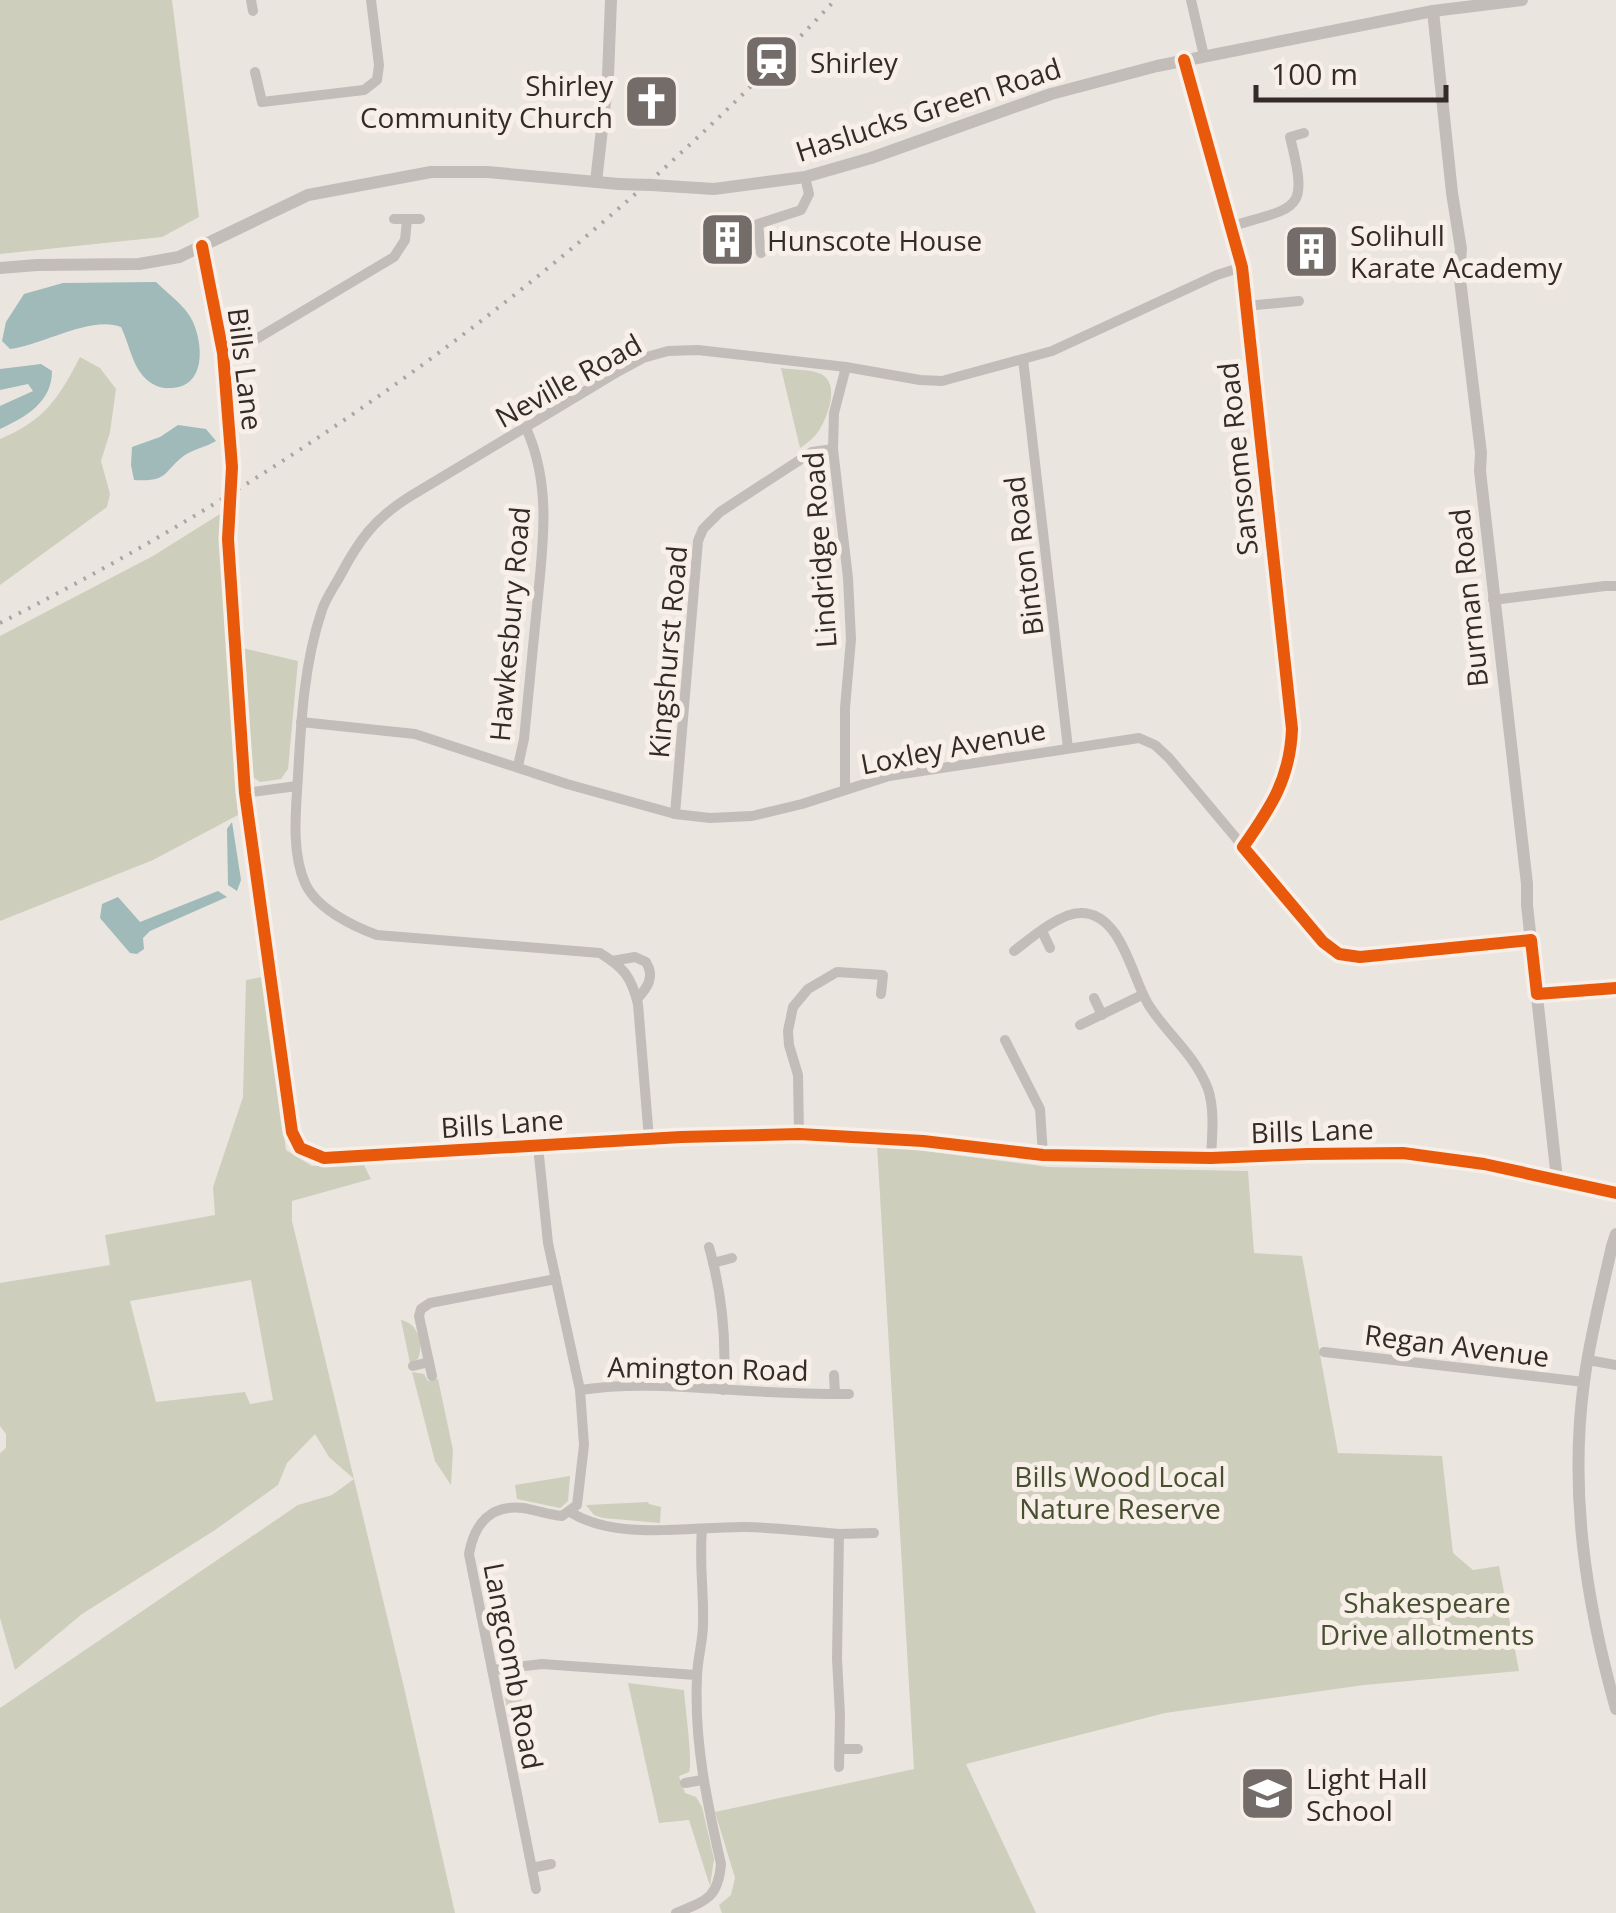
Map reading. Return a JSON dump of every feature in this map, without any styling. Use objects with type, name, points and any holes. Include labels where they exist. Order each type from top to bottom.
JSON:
[{"type":"street","points":[[256,72],[262,102],[364,90],[372,85],[377,80],[379,65],[371,0]]},
{"type":"street","points":[[596,182],[608,76],[611,0]]},
{"type":"street","points":[[1191,0],[1204,56]]},
{"type":"street","name":"Haslucks Green Road","points":[[0,268],[139,264],[179,257],[308,195],[431,172],[487,172],[714,190],[806,177],[1051,94],[1184,60],[1424,8],[1522,0]]},
{"type":"street","name":"Burman Road","points":[[1424,8],[1461,249],[1459,272],[1557,1179]]},
{"type":"street","name":"Sansome Road","points":[[1184,60],[1242,267],[1292,730],[1284,778],[1270,809],[1243,847]]},
{"type":"street","points":[[1232,226],[1283,211],[1295,203],[1300,186],[1290,137],[1304,133]]},
{"type":"street","points":[[761,253],[758,224],[801,210],[809,194],[806,177]]},
{"type":"street","points":[[394,219],[420,219]]},
{"type":"street","points":[[223,352],[253,342],[394,258],[405,240],[407,220]]},
{"type":"street","name":"Bills Lane","points":[[202,246],[223,352],[232,467],[228,539],[245,793],[292,1132],[300,1148],[324,1158],[799,1134],[924,1141],[1043,1155],[1212,1158],[1403,1153],[1484,1164],[1616,1193]]},
{"type":"street","name":"Neville Road","points":[[649,1139],[637,999],[633,982],[612,961],[600,953],[378,935],[335,915],[306,885],[297,854],[297,786],[301,722],[313,641],[324,606],[364,534],[390,509],[644,358],[668,351],[698,350],[942,380],[1052,351],[1242,267]]},
{"type":"street","points":[[1246,306],[1299,301]]},
{"type":"street","name":"Binton Road","points":[[1024,359],[1068,748]]},
{"type":"street","name":"Lindridge Road","points":[[846,368],[834,414],[833,449],[851,639],[845,708],[846,790]]},
{"type":"street","name":"Hawkesbury Road","points":[[518,766],[544,541],[543,490],[536,450],[526,428]]},
{"type":"street","name":"Kingshurst Road","points":[[675,814],[702,529],[720,512],[812,452],[833,449]]},
{"type":"street","points":[[1493,600],[1616,586]]},
{"type":"street","name":"Loxley Avenue","points":[[301,722],[415,734],[568,784],[675,814],[710,818],[752,816],[889,776],[1139,738],[1155,745],[1169,758],[1323,942],[1340,954],[1360,957],[1531,940]]},
{"type":"street","points":[[245,793],[297,786]]},
{"type":"street","points":[[1014,951],[1062,918],[1079,912],[1106,924],[1126,950],[1142,995],[1161,1024],[1190,1054],[1206,1086],[1212,1109],[1212,1158]]},
{"type":"street","points":[[1042,931],[1050,948]]},
{"type":"street","name":"Neville Road","points":[[612,961],[635,957],[646,962],[651,974],[637,999]]},
{"type":"street","points":[[799,1134],[798,1074],[788,1030],[793,1007],[808,988],[837,972],[882,975],[881,994]]},
{"type":"street","points":[[1537,994],[1616,988]]},
{"type":"street","points":[[1080,1025],[1142,995]]},
{"type":"street","points":[[1094,998],[1102,1014]]},
{"type":"street","points":[[1005,1040],[1040,1109],[1043,1155]]},
{"type":"street","points":[[538,1146],[548,1243],[580,1390],[584,1445],[577,1504],[570,1512],[603,1525],[643,1530],[745,1527],[874,1533]]},
{"type":"street","points":[[1616,1234],[1584,1382],[1577,1478],[1582,1548],[1596,1635],[1616,1709]]},
{"type":"street","points":[[709,1247],[720,1301],[723,1390]]},
{"type":"street","points":[[714,1262],[732,1258]]},
{"type":"street","points":[[432,1376],[419,1316],[421,1309],[430,1303],[556,1279]]},
{"type":"street","name":"Regan Avenue","points":[[1324,1352],[1584,1382]]},
{"type":"street","points":[[1588,1360],[1616,1366]]},
{"type":"street","points":[[413,1366],[429,1362]]},
{"type":"street","name":"Amington Road","points":[[834,1375],[835,1394]]},
{"type":"street","name":"Amington Road","points":[[580,1390],[648,1384],[849,1394]]},
{"type":"street","name":"Langcomb Road","points":[[536,1889],[469,1554],[472,1534],[491,1514],[507,1508],[562,1516],[570,1512]]},
{"type":"street","points":[[676,1913],[714,1894],[721,1864],[702,1780],[696,1675],[704,1625],[702,1530]]},
{"type":"street","points":[[838,1767],[839,1534]]},
{"type":"street","points":[[492,1670],[557,1664],[696,1675]]},
{"type":"street","points":[[840,1749],[858,1749]]},
{"type":"street","points":[[685,1783],[702,1780]]},
{"type":"street","points":[[532,1868],[551,1864]]},
{"type":"green space","points":[[0,0],[172,0],[199,217],[162,237],[0,254]]},
{"type":"green space","points":[[80,357],[100,368],[116,389],[101,461],[110,494],[107,507],[0,585],[0,439],[49,407]]},
{"type":"green space","points":[[781,368],[817,372],[830,385],[825,419],[800,448]]},
{"type":"green space","points":[[220,514],[238,815],[153,860],[0,921],[0,636],[153,556]]},
{"type":"green space","points":[[242,648],[298,661],[288,769],[281,779],[260,782],[254,778]]},
{"type":"green space","points":[[262,977],[286,1150],[312,1166],[364,1165],[371,1179],[292,1201],[292,1221],[354,1479],[329,1457],[315,1434],[287,1463],[278,1485],[82,1614],[15,1670],[0,1618],[0,1453],[6,1448],[6,1434],[0,1426],[0,1283],[110,1265],[105,1235],[215,1215],[213,1187],[243,1097],[246,980]],"holes":[[[251,1280],[273,1400],[250,1404],[245,1392],[156,1402],[130,1301]]]},
{"type":"green space","name":"Bills Wood Local Nature Reserve","points":[[877,1145],[1049,1167],[1248,1171],[1254,1253],[1302,1256],[1338,1453],[1442,1456],[1453,1553],[1473,1570],[1499,1566],[1519,1671],[1364,1685],[1165,1713],[966,1764],[1036,1913],[722,1913],[719,1905],[731,1895],[735,1878],[715,1812],[914,1769]]},
{"type":"green space","points":[[401,1320],[412,1325],[420,1341],[418,1359],[410,1363]]},
{"type":"green space","points":[[412,1372],[424,1374],[428,1381],[438,1379],[453,1450],[451,1485],[435,1461]]},
{"type":"green space","points":[[570,1476],[568,1501],[560,1508],[517,1499],[515,1485]]},
{"type":"green space","points":[[354,1479],[455,1913],[0,1913],[0,1708],[298,1505],[332,1495]]},
{"type":"green space","points":[[648,1502],[661,1507],[660,1523],[603,1518],[594,1515],[586,1505]]},
{"type":"green space","points":[[517,1681],[529,1735],[514,1737],[504,1694]]},
{"type":"green space","points":[[628,1683],[684,1690],[690,1766],[689,1772],[679,1776],[685,1793],[696,1797],[702,1807],[714,1859],[710,1886],[689,1820],[659,1823]]},
{"type":"water","points":[[156,282],[186,311],[197,332],[199,364],[196,374],[181,386],[163,388],[146,379],[121,327],[96,325],[10,349],[2,341],[6,322],[24,294],[63,283]]},
{"type":"water","points":[[41,364],[52,371],[48,391],[28,414],[0,429],[0,406],[33,391],[28,384],[0,390],[0,369]]},
{"type":"water","points":[[178,425],[206,429],[216,441],[185,455],[160,477],[134,480],[132,447],[160,437]]},
{"type":"water","points":[[232,822],[241,880],[237,891],[228,885],[227,829]]},
{"type":"water","points":[[218,891],[227,897],[150,931],[143,938],[144,949],[137,954],[130,953],[100,918],[102,904],[118,897],[140,922]]},
{"type":"railway","points":[[0,623],[115,562],[228,495],[445,348],[648,183],[744,94],[835,0]]},
{"type":"cycle path","points":[[1184,60],[1242,267],[1292,729],[1283,778],[1243,847],[1323,942],[1339,954],[1360,957],[1531,940],[1537,994],[1616,988]]},
{"type":"cycle path","points":[[202,246],[223,353],[232,467],[228,539],[245,793],[292,1132],[300,1148],[324,1158],[799,1134],[923,1141],[1043,1155],[1211,1158],[1403,1153],[1484,1164],[1616,1193]]},
{"type":"place","name":"Shirley","points":[[771,62]]},
{"type":"place","name":"Shirley Community Church","points":[[652,101]]},
{"type":"place","name":"Hunscote House","points":[[728,240]]},
{"type":"place","name":"Solihull Karate Academy","points":[[1311,251]]},
{"type":"place","name":"Light Hall School","points":[[1267,1794]]},
{"type":"park label","name":"Shakespeare Drive allotments","points":[[1427,1618]]}]
